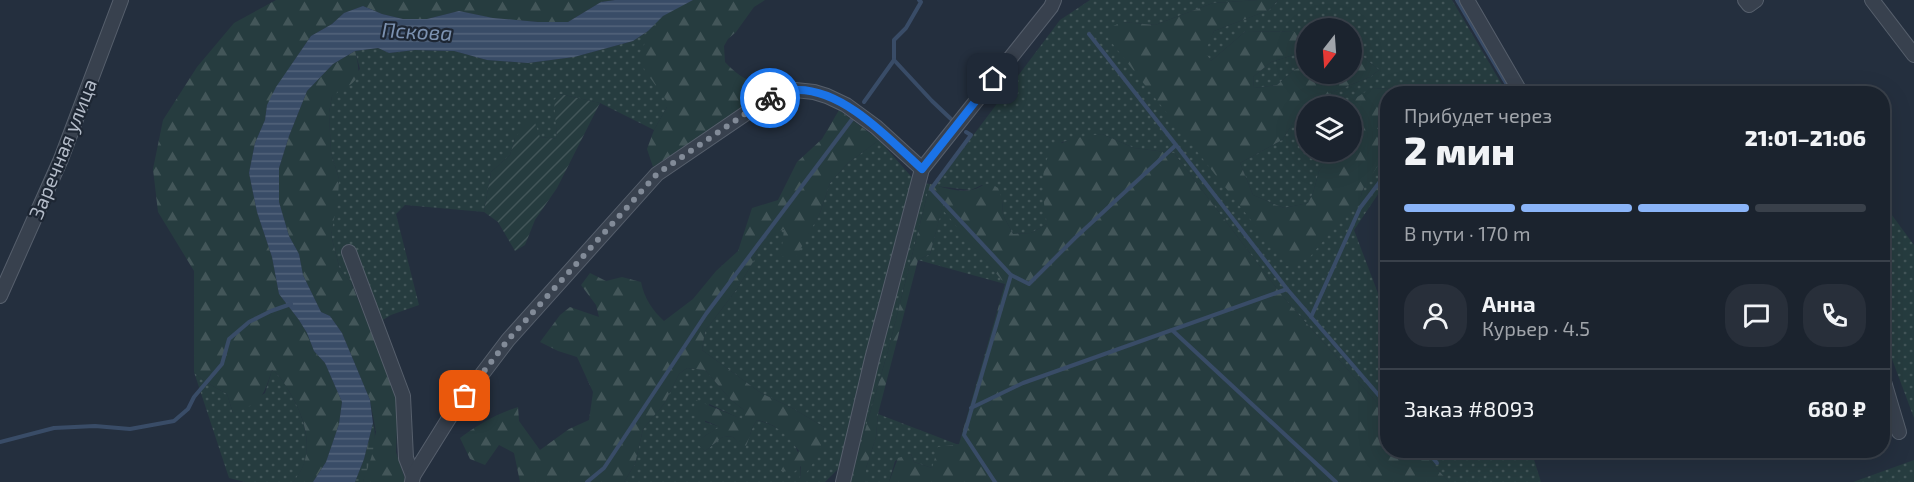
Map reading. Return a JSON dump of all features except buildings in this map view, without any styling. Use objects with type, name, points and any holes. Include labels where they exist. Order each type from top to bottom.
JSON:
[{"type":"street","name":"Заречная улица","points":[[0,296],[61,159],[121,0]]},
{"type":"street","points":[[843,482],[872,359],[922,169],[1051,7],[1054,0]]},
{"type":"street","points":[[1467,0],[1517,86]]},
{"type":"street","points":[[1872,0],[1914,55]]},
{"type":"street","points":[[413,479],[451,415],[508,340],[657,174],[764,101],[795,90],[827,96],[846,105],[876,127],[922,169]]},
{"type":"street","points":[[349,252],[404,396],[406,458],[413,479]]},
{"type":"street","points":[[1890,402],[1899,432]]},
{"type":"green space","points":[[276,0],[615,0],[601,2],[568,22],[492,18],[459,11],[427,19],[403,19],[363,6],[344,13],[332,24],[311,36],[294,61],[267,105],[265,120],[255,143],[249,173],[257,212],[272,257],[279,294],[307,333],[314,351],[325,363],[342,402],[339,424],[326,462],[313,482],[293,482],[305,460],[306,437],[295,402],[277,374],[272,370],[260,398],[250,406],[233,413],[227,394],[204,381],[194,372],[194,271],[158,212],[153,169],[163,120],[197,67],[234,23]]},
{"type":"green space","points":[[693,0],[765,0],[754,7],[728,39],[724,46],[725,62],[751,81],[784,82],[789,86],[762,95],[653,167],[647,149],[654,130],[667,107],[667,101],[645,71],[639,54],[648,31],[656,21]]},
{"type":"green space","points":[[1090,0],[1259,0],[1213,3],[1155,25],[1122,22],[1287,266],[1361,196],[1366,183],[1380,162],[1380,191],[1354,230],[1380,299],[1380,406],[1284,298],[1174,153],[1134,148],[1102,134],[1062,142],[1044,171],[1047,224],[1031,233],[1013,234],[1003,215],[1002,199],[982,185],[971,190],[935,186],[1060,20]]},
{"type":"green space","points":[[1278,0],[1452,0],[1503,86],[1380,86],[1380,89],[1371,89],[1359,96],[1323,96],[1353,84],[1362,84],[1362,80],[1379,70],[1362,56],[1362,18],[1296,18],[1296,32],[1246,31],[1211,61],[1204,52],[1214,31],[1269,10]]},
{"type":"green space","points":[[1278,0],[1269,10],[1214,31],[1205,52],[1211,61],[1246,31],[1296,32],[1296,54],[1271,62],[1253,77],[1254,88],[1277,85],[1296,69],[1296,84],[1353,84],[1323,96],[1296,96],[1296,118],[1282,140],[1240,163],[1253,195],[1284,208],[1308,203],[1319,171],[1326,162],[1362,162],[1362,96],[1359,96],[1370,89],[1380,89],[1380,115],[1377,129],[1380,128],[1380,163],[1361,196],[1309,258],[1287,266],[1108,38],[1111,27],[1122,22],[1155,25],[1213,3]]},
{"type":"green space","points":[[648,31],[646,45],[667,101],[667,107],[654,130],[600,103],[560,94],[556,122],[557,139],[515,138],[510,155],[491,172],[484,212],[405,205],[396,214],[419,305],[391,315],[373,326],[351,282],[340,270],[331,235],[339,179],[331,153],[329,113],[332,96],[360,69],[355,51],[378,48],[389,53],[415,50],[454,51],[487,60],[528,63],[574,57],[633,41]]},
{"type":"green space","points":[[355,51],[358,69],[356,79],[332,96],[329,113],[331,153],[339,179],[331,235],[340,270],[351,282],[398,399],[396,452],[406,482],[363,482],[376,432],[370,400],[342,333],[330,316],[321,312],[303,275],[299,254],[289,236],[279,202],[279,168],[307,91],[333,64]]},
{"type":"green space","points":[[1296,54],[1296,69],[1277,85],[1254,88],[1253,77],[1271,62]]},
{"type":"green space","points":[[1362,56],[1379,70],[1362,80]]},
{"type":"green space","points":[[560,94],[600,103],[557,188],[535,220],[525,245],[515,251],[498,222],[484,212],[491,172],[510,155],[515,138],[527,122],[534,120],[540,137],[557,139],[554,100]]},
{"type":"green space","points":[[839,110],[879,140],[848,163],[830,183],[820,213],[794,261],[781,256],[784,229],[761,240],[753,262],[737,289],[705,331],[702,350],[761,393],[824,427],[820,453],[800,482],[801,466],[794,472],[781,471],[786,459],[799,451],[781,431],[770,424],[757,420],[744,450],[733,437],[724,436],[705,451],[696,443],[720,427],[692,415],[696,400],[742,419],[744,410],[731,400],[705,370],[687,368],[679,374],[664,404],[643,429],[635,464],[624,482],[520,482],[514,453],[499,445],[485,465],[470,459],[460,438],[488,420],[518,407],[519,421],[540,450],[569,429],[589,420],[593,392],[577,357],[540,342],[560,315],[570,307],[599,317],[596,305],[581,285],[590,273],[606,281],[622,277],[641,282],[649,304],[664,321],[693,299],[716,271],[738,251],[752,208],[778,200],[797,162],[822,139]]},
{"type":"green space","points":[[1380,115],[1380,128],[1377,129]]},
{"type":"green space","points":[[1296,118],[1296,162],[1326,162],[1319,171],[1308,203],[1284,208],[1253,195],[1240,163],[1282,140]]},
{"type":"green space","points":[[1102,134],[1134,148],[1174,153],[1284,298],[1380,406],[1380,458],[1427,458],[1449,482],[889,482],[898,458],[911,454],[914,462],[932,468],[938,447],[959,444],[1005,284],[942,209],[930,254],[918,260],[878,414],[876,437],[866,468],[866,482],[850,482],[888,351],[930,184],[961,191],[987,184],[993,185],[998,188],[1002,199],[1003,215],[1013,234],[1031,233],[1047,224],[1043,178],[1049,156],[1064,142]]},
{"type":"green space","points":[[879,140],[917,183],[930,184],[888,351],[850,482],[839,482],[842,465],[825,482],[624,482],[635,464],[643,429],[664,404],[679,374],[687,368],[705,370],[731,400],[744,410],[743,420],[709,404],[705,422],[721,427],[697,443],[705,451],[724,436],[733,437],[744,449],[757,420],[778,428],[792,441],[799,458],[800,480],[824,427],[761,393],[702,350],[705,331],[737,289],[753,262],[761,240],[784,228],[808,234],[820,213],[830,183],[848,163]]},
{"type":"green space","points":[[942,208],[1005,284],[918,260],[930,254]]},
{"type":"green space","points":[[1890,212],[1914,245],[1914,418],[1890,354]]},
{"type":"green space","points":[[272,370],[284,382],[300,413],[306,437],[305,461],[293,482],[245,482],[229,478],[194,372],[204,381],[227,394],[233,413],[265,393]]},
{"type":"green space","points":[[878,414],[959,445],[932,468],[914,462],[911,454],[895,461],[889,482],[866,482],[866,468],[876,437]]},
{"type":"green space","points":[[373,423],[375,438],[370,460],[363,482],[355,482],[364,459]]},
{"type":"green space","points":[[1427,458],[1534,458],[1541,482],[1449,482]]},
{"type":"green space","points":[[1914,460],[1914,482],[1853,482]]},
{"type":"water","name":"Пскова","points":[[693,0],[663,16],[648,31],[633,41],[574,57],[528,63],[487,60],[454,51],[415,50],[389,53],[378,48],[355,51],[333,64],[307,91],[279,168],[279,202],[289,236],[299,254],[303,275],[321,312],[330,316],[342,333],[370,400],[373,423],[364,459],[355,482],[313,482],[326,462],[339,424],[342,402],[325,363],[314,351],[307,333],[279,294],[272,257],[257,212],[249,173],[255,143],[265,120],[267,105],[276,87],[311,36],[332,24],[344,13],[363,6],[403,19],[427,19],[459,11],[493,18],[568,22],[601,2]]},
{"type":"waterway","points":[[919,0],[921,2],[906,28],[894,40],[894,60],[951,119]]},
{"type":"waterway","points":[[1457,0],[1508,86]]},
{"type":"waterway","points":[[1089,34],[1287,289]]},
{"type":"waterway","points":[[864,102],[894,60]]},
{"type":"waterway","points":[[587,482],[604,468],[706,314],[853,118]]},
{"type":"waterway","points":[[966,132],[971,135],[931,189],[1011,275],[964,435],[995,482]]},
{"type":"waterway","points":[[1011,275],[1029,284],[1075,238],[1176,145]]},
{"type":"waterway","points":[[1311,317],[1360,208],[1380,182]]},
{"type":"waterway","points":[[971,408],[1023,383],[1287,289],[1380,397]]},
{"type":"waterway","points":[[0,442],[54,428],[95,426],[130,429],[174,421],[188,409],[194,397],[222,364],[229,339],[249,322],[291,304]]},
{"type":"waterway","points":[[1172,330],[1336,482]]},
{"type":"waterway","points":[[1433,458],[1437,463]]},
{"type":"way so far","points":[[465,396],[508,340],[657,174],[770,98]]},
{"type":"route","points":[[770,98],[795,90],[827,96],[846,105],[876,127],[922,169],[993,79]]}]
